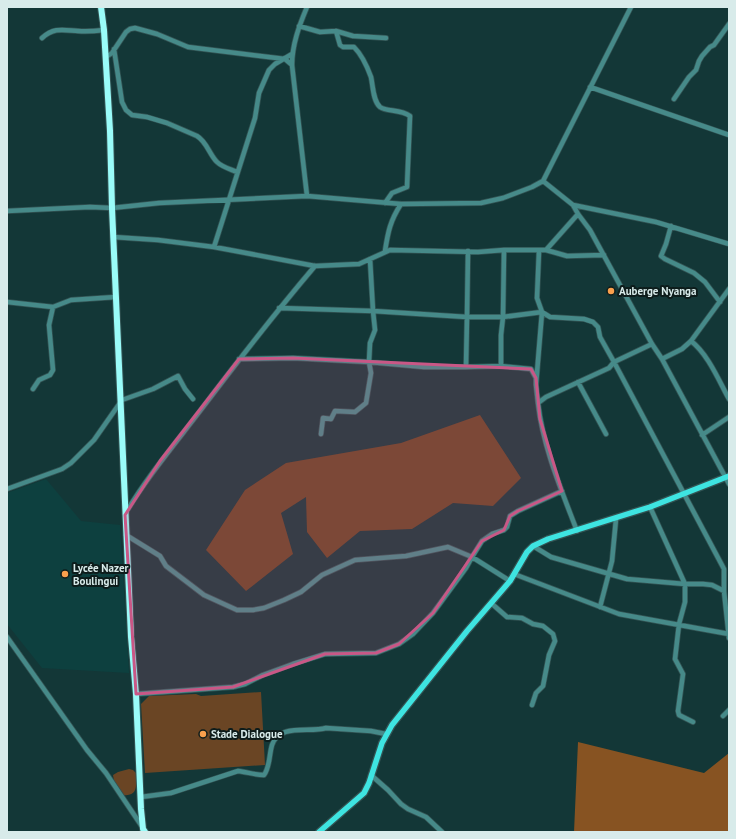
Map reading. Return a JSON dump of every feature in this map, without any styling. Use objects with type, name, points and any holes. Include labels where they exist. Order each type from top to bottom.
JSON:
[{"type":"highway","points":[[101,7],[106,57],[110,131],[131,637],[136,694],[137,749],[144,830]]},
{"type":"main road","points":[[319,832],[364,793],[372,775],[386,734],[467,631],[510,581],[527,552],[533,546],[548,539],[616,519],[728,479]]},
{"type":"street","points":[[307,7],[299,26],[292,54],[307,196]]},
{"type":"street","points":[[7,211],[90,207],[112,208],[160,202],[307,196],[401,204],[481,203],[503,198],[532,187],[543,181],[631,7]]},
{"type":"street","points":[[674,99],[689,77],[696,70],[702,56],[710,47],[714,45],[729,24]]},
{"type":"street","points":[[299,26],[320,32],[336,31],[353,36],[386,38]]},
{"type":"street","points":[[106,57],[110,55],[126,32],[134,28],[157,34],[188,47],[285,59],[292,65]]},
{"type":"street","points":[[42,38],[49,32],[60,30],[104,30]]},
{"type":"street","points":[[336,31],[340,45],[344,47],[354,47],[361,53],[370,76],[376,103],[381,108],[404,112],[410,116],[407,187],[392,193],[385,203]]},
{"type":"street","points":[[114,49],[122,102],[126,110],[132,115],[147,117],[167,123],[197,136],[202,139],[217,162],[237,172]]},
{"type":"street","points":[[269,70],[275,64],[292,54]]},
{"type":"street","points":[[214,247],[255,118],[259,93],[273,58]]},
{"type":"street","points":[[590,87],[729,135]]},
{"type":"street","points":[[543,181],[573,205],[590,230],[652,344],[662,359],[702,435],[728,479]]},
{"type":"street","points":[[385,251],[388,229],[401,204]]},
{"type":"street","points":[[573,205],[671,226],[729,244]]},
{"type":"street","points":[[546,250],[578,214]]},
{"type":"street","points":[[671,226],[661,256],[665,260],[694,273],[705,282],[720,302]]},
{"type":"street","points":[[114,237],[158,240],[214,247],[315,266],[360,264],[385,251],[398,250],[546,250],[567,256],[604,255]]},
{"type":"street","points":[[501,366],[504,250]]},
{"type":"street","points":[[536,385],[542,312],[538,298],[539,250]]},
{"type":"street","points":[[466,366],[468,251]]},
{"type":"street","points":[[321,434],[323,418],[331,419],[335,411],[355,412],[366,403],[371,373],[369,362],[370,343],[375,330],[370,259]]},
{"type":"street","points":[[125,515],[138,491],[160,461],[279,308],[315,266]]},
{"type":"street","points":[[662,359],[678,352],[691,341],[729,290]]},
{"type":"street","points":[[7,302],[53,307],[71,300],[116,297]]},
{"type":"street","points":[[33,389],[39,380],[50,375],[53,370],[49,325],[53,307]]},
{"type":"street","points":[[279,308],[373,311],[467,317],[503,317],[542,312],[550,317],[584,319],[592,322],[598,327],[600,337],[724,569],[724,591],[729,638]]},
{"type":"street","points":[[691,341],[705,356],[729,399]]},
{"type":"street","points":[[538,403],[546,397],[609,368],[614,362],[652,344]]},
{"type":"street","points":[[239,359],[293,358],[413,366],[501,366],[531,369],[536,378],[540,419],[544,436],[556,478],[577,530]]},
{"type":"street","points":[[7,489],[62,468],[71,463],[94,440],[122,400],[153,389],[178,376],[185,389],[193,399]]},
{"type":"street","points":[[578,382],[606,434]]},
{"type":"street","points":[[702,435],[729,417]]},
{"type":"street","points":[[136,694],[232,687],[245,684],[271,672],[325,654],[376,653],[399,644],[413,634],[433,612],[466,568],[482,541],[492,534],[504,530],[510,516],[518,511],[562,491]]},
{"type":"street","points":[[650,507],[685,584],[685,602],[679,624],[675,659],[683,674],[678,713],[679,715],[693,722]]},
{"type":"street","points":[[600,607],[609,574],[614,547],[616,519]]},
{"type":"street","points":[[126,535],[160,556],[166,566],[204,595],[238,610],[264,608],[284,600],[301,592],[322,575],[355,560],[406,556],[448,547],[472,557],[510,581]]},
{"type":"street","points":[[533,546],[551,557],[627,579],[712,585],[724,591]]},
{"type":"street","points":[[514,574],[619,614],[729,634]]},
{"type":"street","points":[[491,603],[507,617],[522,618],[533,624],[543,626],[553,634],[554,641],[549,656],[544,686],[536,693],[532,706]]},
{"type":"street","points":[[7,637],[87,750],[106,773],[144,830]]},
{"type":"street","points":[[723,716],[729,710]]},
{"type":"street","points":[[141,797],[171,793],[238,771],[254,775],[264,775],[267,771],[272,745],[277,736],[284,732],[292,730],[318,730],[326,728],[371,731],[386,734]]},
{"type":"street","points":[[372,775],[401,804],[426,817],[442,832]]},
{"type":"highlighted area","points":[[293,358],[531,369],[536,378],[540,419],[562,491],[510,516],[504,530],[482,541],[433,613],[399,644],[376,653],[325,654],[233,687],[136,694],[125,515],[160,461],[239,359]]},
{"type":"shaded area","points":[[480,415],[521,478],[493,506],[453,503],[412,529],[360,531],[327,558],[307,532],[306,497],[281,513],[293,554],[246,591],[206,550],[245,490],[286,463],[401,443]]},
{"type":"shaded area","name":"Lycée Nazer Boulingui","points":[[46,479],[81,521],[120,525],[129,673],[42,668],[7,624],[7,493]]},
{"type":"shaded area","name":"Stade Dialogue","points":[[261,692],[265,765],[145,773],[141,704],[149,696],[196,694],[201,696]]},
{"type":"shaded area","points":[[578,742],[704,773],[729,753],[729,832],[574,832]]},
{"type":"shaded area","points":[[129,769],[136,773],[136,789],[132,794],[123,795],[114,781],[113,775]]},
{"type":"place","name":"Auberge Nyanga","points":[[611,291]]},
{"type":"place","name":"Lycée Nazer Boulingui","points":[[65,574]]},
{"type":"place","name":"Stade Dialogue","points":[[203,734]]}]
